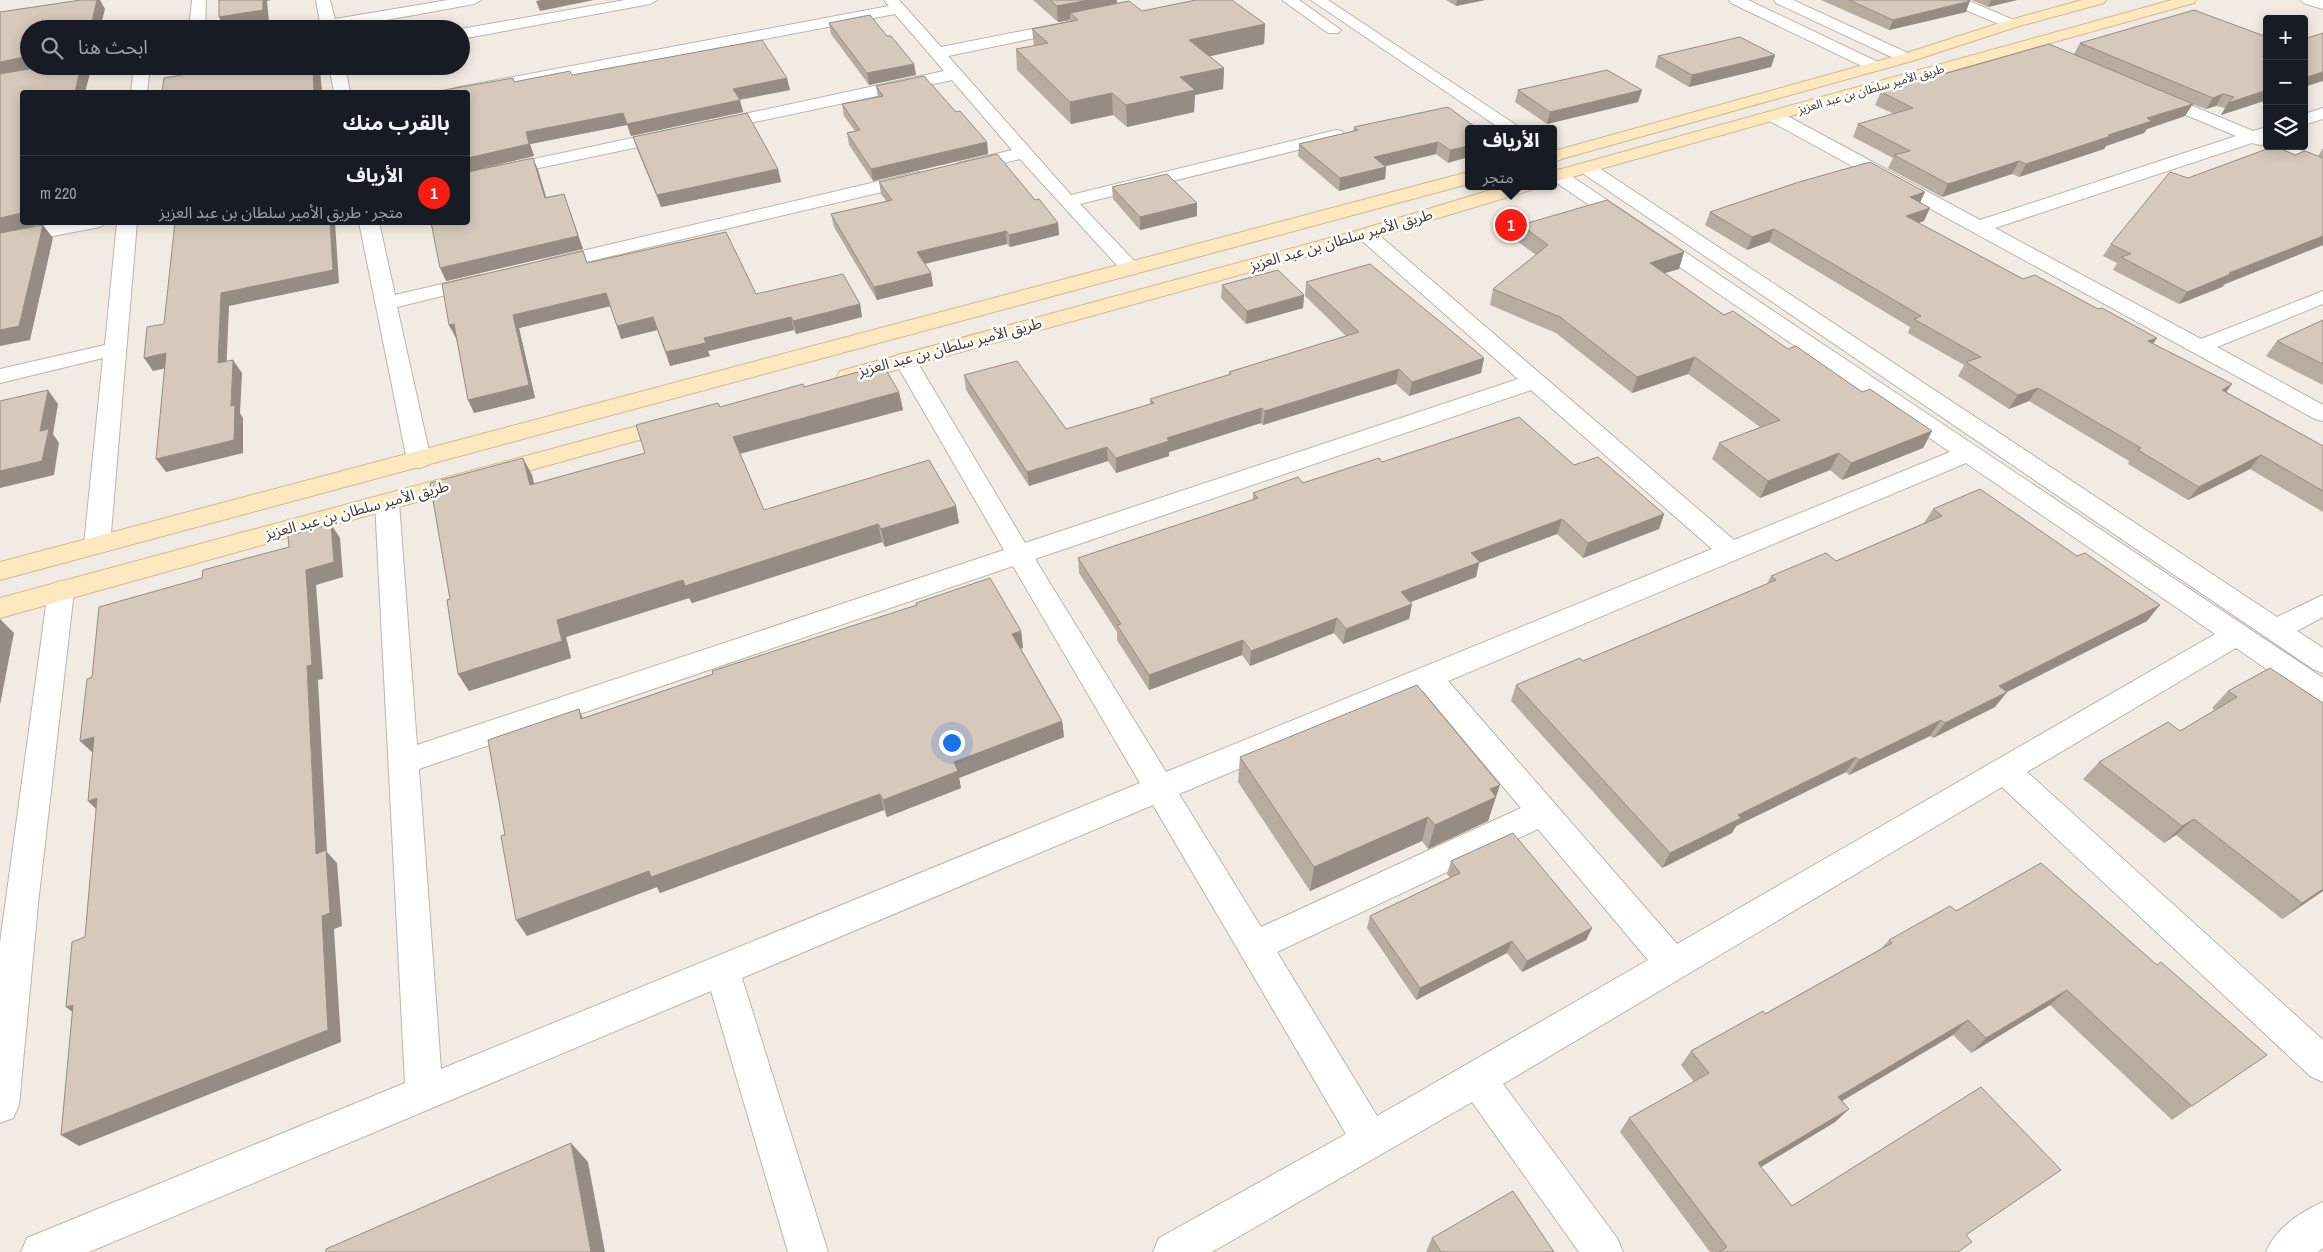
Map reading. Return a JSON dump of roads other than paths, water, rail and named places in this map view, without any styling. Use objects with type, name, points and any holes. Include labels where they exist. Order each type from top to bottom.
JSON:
[{"type":"main road","name":"طريق الأمير سلطان بن عبد العزيز","points":[[1557,163],[1874,66],[1906,58],[2011,24],[2099,0]]},
{"type":"main road","name":"طريق الأمير سلطان بن عبد العزيز","points":[[1557,164],[1587,168],[2190,0]]},
{"type":"main road","name":"طريق الأمير سلطان بن عبد العزيز","points":[[0,571],[1465,179]]},
{"type":"main road","name":"طريق الأمير سلطان بن عبد العزيز","points":[[828,381],[1366,234],[1511,190]]},
{"type":"main road","name":"طريق الأمير سلطان بن عبد العزيز","points":[[0,608],[694,418]]},
{"type":"street","points":[[198,20],[199,0]]},
{"type":"street","points":[[323,0],[327,20]]},
{"type":"street","points":[[366,20],[474,0]]},
{"type":"street","points":[[470,32],[650,0]]},
{"type":"street","points":[[1289,0],[1344,38]]},
{"type":"street","points":[[1318,0],[1507,125]]},
{"type":"street","points":[[1736,0],[1874,66]]},
{"type":"street","points":[[1781,0],[1906,58]]},
{"type":"street","points":[[1954,0],[2011,24]]},
{"type":"street","points":[[2308,0],[2323,5]]},
{"type":"street","points":[[470,90],[895,5],[1067,202],[1131,269]]},
{"type":"street","points":[[937,53],[1080,24]]},
{"type":"street","points":[[2033,44],[2061,55]]},
{"type":"street","points":[[470,178],[955,74]]},
{"type":"street","points":[[139,90],[141,75]]},
{"type":"street","points":[[339,75],[342,90]]},
{"type":"street","points":[[2143,90],[2262,137]]},
{"type":"street","points":[[2308,119],[2323,114]]},
{"type":"street","points":[[1774,116],[2323,414]]},
{"type":"street","points":[[1067,202],[1351,131]]},
{"type":"street","points":[[1979,227],[2262,137]]},
{"type":"street","points":[[2285,150],[2323,166]]},
{"type":"street","points":[[531,269],[1024,152]]},
{"type":"street","points":[[1557,165],[1969,453],[2323,692]]},
{"type":"street","points":[[1587,168],[2323,662]]},
{"type":"street","points":[[0,240],[79,225]]},
{"type":"street","points":[[97,545],[127,225]]},
{"type":"street","points":[[370,225],[419,460]]},
{"type":"street","points":[[1366,234],[1731,552]]},
{"type":"street","points":[[386,304],[502,276]]},
{"type":"street","points":[[2199,347],[2323,297]]},
{"type":"street","points":[[0,376],[114,349]]},
{"type":"street","points":[[905,360],[1018,555],[1161,788],[1371,1141]]},
{"type":"street","points":[[402,762],[1534,381]]},
{"type":"street","points":[[40,1252],[1969,453]]},
{"type":"street","points":[[387,502],[424,1093]]},
{"type":"street","points":[[0,1105],[10,907],[61,591]]},
{"type":"street","points":[[2276,630],[2323,605]]},
{"type":"street","points":[[1173,1252],[1371,1141],[2237,634]]},
{"type":"street","points":[[1428,677],[1673,964]]},
{"type":"street","points":[[2004,770],[2323,1064]]},
{"type":"street","points":[[1255,946],[1543,812]]},
{"type":"street","points":[[722,970],[808,1252]]},
{"type":"street","points":[[1477,1078],[1603,1252]]},
{"type":"street","points":[[2286,1252],[2323,1222]]},
{"type":"place","name":"الأرياف","points":[[1511,225]]}]
